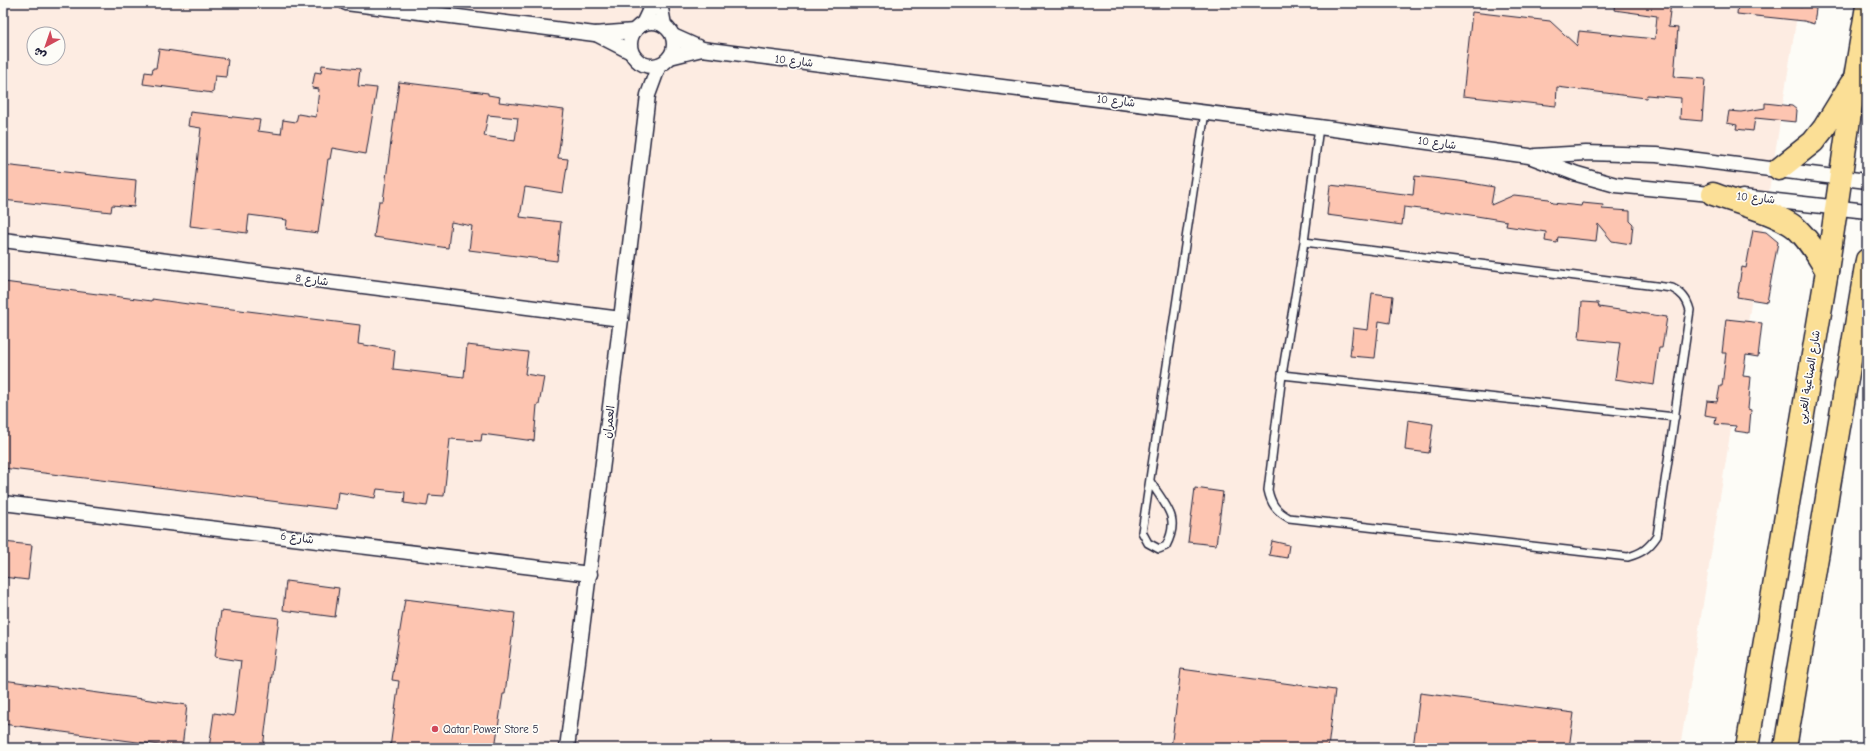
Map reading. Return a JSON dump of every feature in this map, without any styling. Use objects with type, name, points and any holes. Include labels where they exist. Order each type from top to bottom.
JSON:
[{"type":"main road","name":"شارع الصناعية الغربي","points":[[1747,748],[1827,271],[1867,6]]},
{"type":"main road","points":[[1779,169],[1813,142],[1824,128],[1855,78]]},
{"type":"main road","points":[[1713,194],[1780,219],[1795,228],[1808,241],[1827,271]]},
{"type":"main road","points":[[1786,748],[1867,260]]},
{"type":"street","points":[[346,3],[595,34],[639,27],[657,22],[668,30]]},
{"type":"street","points":[[635,57],[630,41],[653,3]]},
{"type":"street","points":[[595,34],[635,57],[645,65],[665,61],[674,43],[668,30],[660,3]]},
{"type":"street","name":"شارع 10","points":[[668,30],[702,49],[1206,112],[1529,156],[1586,153],[1657,155],[1867,181]]},
{"type":"street","name":"شارع 10","points":[[665,61],[702,49]]},
{"type":"street","name":"العمران","points":[[635,57],[648,95]]},
{"type":"street","name":"العمران","points":[[567,748],[590,574],[648,95],[665,61]]},
{"type":"street","name":"شارع 10","points":[[1529,156],[1577,174],[1616,184],[1867,211]]},
{"type":"street","name":"شارع 8","points":[[3,240],[621,319]]},
{"type":"street","name":"شارع 6","points":[[3,503],[590,574]]},
{"type":"lane","points":[[1150,481],[1173,518],[1172,534],[1166,546],[1159,549],[1148,543],[1142,532],[1206,112]]},
{"type":"lane","points":[[1304,242],[1672,288],[1679,291],[1688,303],[1690,310],[1657,536],[1650,546],[1640,554],[1628,557],[1289,518],[1274,507],[1268,490],[1282,375],[1304,242],[1318,127]]},
{"type":"lane","points":[[1282,375],[1675,416]]},
{"type":"path","points":[[1863,748],[1867,724]]},
{"type":"shaded area","points":[[3,3],[1799,3],[1680,748],[3,748]]},
{"type":"building","points":[[1615,3],[1671,3],[1668,27],[1678,28],[1674,77],[1705,79],[1702,121],[1680,119],[1681,98],[1647,95],[1646,98],[1557,87],[1556,106],[1463,96],[1472,12],[1550,21],[1577,46],[1579,31],[1655,39],[1657,16],[1614,10]]},
{"type":"building","points":[[1738,3],[1763,3],[1802,7],[1806,3],[1809,3],[1816,9],[1814,24],[1804,21],[1737,14]]},
{"type":"building","points":[[159,49],[228,59],[226,77],[215,76],[213,93],[143,84],[145,72],[152,73],[153,68],[156,68]]},
{"type":"building","points":[[322,65],[360,69],[358,86],[377,88],[366,154],[332,148],[330,159],[328,159],[318,233],[286,229],[287,220],[249,215],[247,233],[190,226],[201,128],[188,126],[190,112],[260,120],[258,131],[281,134],[283,120],[296,122],[298,114],[316,117],[319,89],[312,88],[315,72],[321,73]]},
{"type":"building","points":[[399,82],[488,93],[488,95],[500,97],[499,102],[564,110],[558,158],[568,159],[563,193],[525,187],[520,217],[561,222],[557,261],[469,250],[472,226],[451,222],[448,248],[374,237],[379,201],[383,201]],"holes":[[[488,115],[518,118],[515,141],[484,136]]]},
{"type":"building","points":[[1765,103],[1792,106],[1797,110],[1796,122],[1755,118],[1753,131],[1736,129],[1737,125],[1727,123],[1729,111],[1741,112],[1765,108]]},
{"type":"building","points":[[3,165],[136,180],[134,207],[112,205],[111,212],[3,200]]},
{"type":"building","points":[[1415,176],[1494,187],[1491,205],[1514,195],[1549,199],[1553,203],[1581,206],[1582,203],[1603,205],[1602,209],[1630,211],[1630,221],[1633,224],[1631,244],[1612,241],[1598,224],[1596,241],[1558,237],[1557,243],[1545,241],[1546,232],[1506,226],[1507,221],[1446,211],[1404,207],[1402,225],[1327,215],[1330,185],[1413,195]]},
{"type":"building","points":[[1753,230],[1766,232],[1778,242],[1767,302],[1737,297],[1742,267],[1746,268]]},
{"type":"building","points":[[4,282],[360,325],[358,344],[395,350],[393,369],[464,377],[467,345],[528,352],[525,374],[544,377],[539,405],[537,405],[534,441],[482,434],[481,441],[450,439],[444,496],[429,495],[427,506],[404,503],[405,492],[377,489],[375,498],[338,492],[336,509],[3,468]]},
{"type":"building","points":[[1372,293],[1393,296],[1390,323],[1379,321],[1375,358],[1350,356],[1353,328],[1368,330]]},
{"type":"building","points":[[1582,302],[1598,303],[1599,307],[1667,317],[1662,348],[1659,348],[1654,385],[1615,379],[1620,343],[1579,339]]},
{"type":"building","points":[[1726,319],[1762,323],[1758,357],[1746,355],[1743,376],[1751,377],[1748,409],[1751,410],[1749,433],[1735,431],[1736,426],[1715,424],[1716,417],[1705,415],[1707,401],[1717,402],[1720,386],[1722,386],[1726,353],[1722,353]]},
{"type":"building","points":[[1408,420],[1433,424],[1429,453],[1405,450]]},
{"type":"building","points":[[1195,488],[1223,492],[1216,545],[1188,542]]},
{"type":"building","points":[[1272,541],[1289,545],[1287,558],[1269,555]]},
{"type":"building","points":[[3,542],[32,545],[28,580],[3,577]]},
{"type":"building","points":[[286,581],[339,588],[335,617],[283,610]]},
{"type":"building","points":[[405,599],[515,613],[505,694],[503,694],[495,748],[390,748],[399,681],[392,680]]},
{"type":"building","points":[[221,611],[279,618],[263,748],[209,748],[214,713],[234,716],[241,661],[215,657]]},
{"type":"building","points":[[1181,669],[1335,690],[1328,748],[1171,748]]},
{"type":"building","points":[[3,680],[187,705],[182,748],[3,724]]},
{"type":"building","points":[[1420,693],[1574,713],[1569,748],[1413,748]]},
{"type":"place","name":"Qatar Power Store 5","points":[[435,729]]}]
